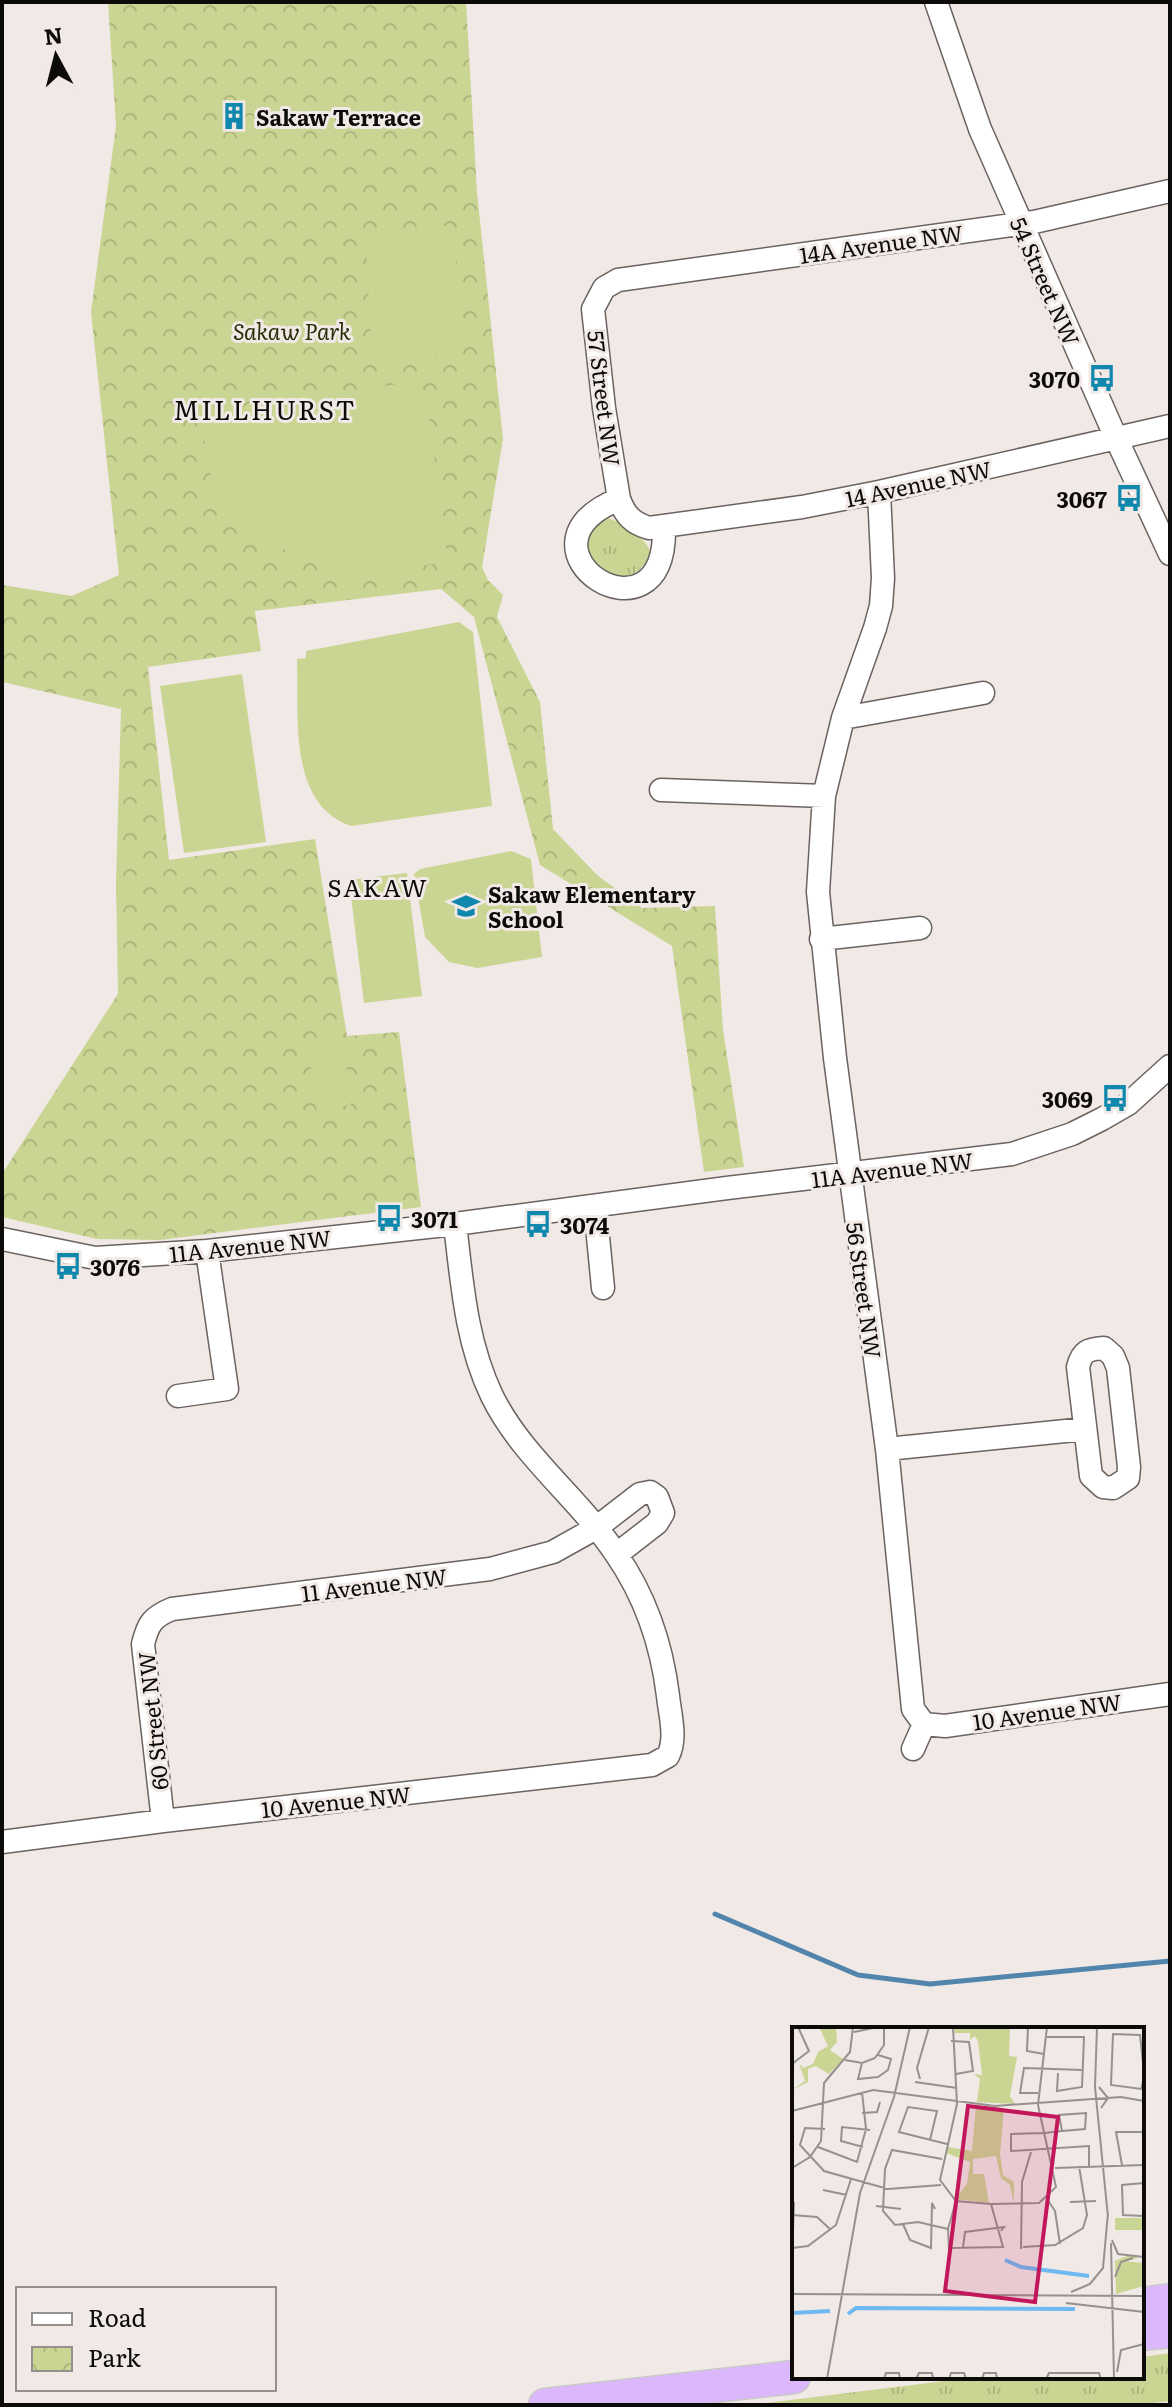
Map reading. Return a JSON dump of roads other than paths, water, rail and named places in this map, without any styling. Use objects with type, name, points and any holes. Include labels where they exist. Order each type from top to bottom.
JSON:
[{"type":"highway","points":[[1144,2304],[1170,2300]]},
{"type":"highway","points":[[1144,2334],[1170,2331]]},
{"type":"highway","points":[[682,2389],[792,2362]]},
{"type":"highway","points":[[545,2405],[792,2377]]},
{"type":"street","name":"54 Street NW","points":[[936,2],[970,103],[1021,224],[1170,554]]},
{"type":"street","name":"14A Avenue NW","points":[[597,297],[604,288],[618,280],[1021,224],[1170,191]]},
{"type":"street","name":"57 Street NW","points":[[597,297],[593,309],[604,408],[619,499]]},
{"type":"street","name":"14 Avenue NW","points":[[656,528],[802,507],[879,492],[1170,426]]},
{"type":"street","name":"56 Street NW","points":[[879,492],[883,578],[881,606],[843,718],[824,796],[818,892],[850,1175],[887,1449],[913,1709],[924,1724]]},
{"type":"street","points":[[619,499],[624,512],[632,520],[656,528],[663,554],[652,576],[633,587],[618,588],[604,584],[583,566],[577,553],[580,526],[601,506],[619,499]]},
{"type":"street","points":[[843,718],[983,693]]},
{"type":"street","points":[[661,790],[824,796]]},
{"type":"street","points":[[821,939],[920,928]]},
{"type":"street","name":"11A Avenue NW","points":[[2,1239],[95,1258],[207,1251],[455,1224],[1012,1154],[1072,1134],[1102,1119],[1128,1104],[1169,1069]]},
{"type":"street","points":[[595,1206],[603,1288]]},
{"type":"street","points":[[455,1224],[469,1333],[491,1393],[511,1429],[617,1554]]},
{"type":"street","points":[[178,1396],[227,1389],[207,1251]]},
{"type":"street","points":[[1104,1348],[1113,1356],[1118,1368],[1129,1467],[1128,1478],[1121,1485],[1103,1487],[1091,1476],[1085,1429],[1078,1367],[1082,1354],[1087,1350],[1104,1348]]},
{"type":"street","points":[[887,1449],[1085,1429]]},
{"type":"street","name":"11 Avenue NW","points":[[149,1623],[157,1615],[172,1609],[490,1569],[553,1552],[596,1528],[640,1494],[650,1492],[657,1497],[663,1513],[657,1523],[617,1554]]},
{"type":"street","name":"10 Avenue NW","points":[[2,1842],[652,1765],[668,1756],[673,1737],[660,1651],[646,1610],[617,1554]]},
{"type":"street","name":"60 Street NW","points":[[149,1623],[143,1644],[163,1821]]},
{"type":"street","name":"10 Avenue NW","points":[[924,1724],[945,1726],[1170,1694]]},
{"type":"street","points":[[913,1749],[924,1724]]},
{"type":"waterway","points":[[715,1914],[858,1975],[930,1984],[1170,1961]]},
{"type":"place","name":"Sakaw Terrace","points":[[234,116]]},
{"type":"place","name":"3070","points":[[1102,378]]},
{"type":"place","name":"3067","points":[[1129,498]]},
{"type":"place","name":"Sakaw Elementary School","points":[[466,906]]},
{"type":"place","name":"3069","points":[[1115,1098]]},
{"type":"place","name":"3071","points":[[389,1218]]},
{"type":"place","name":"3074","points":[[538,1224]]},
{"type":"place","name":"3076","points":[[68,1266]]},
{"type":"district","name":"MILLHURST","points":[[265,408]]},
{"type":"district","name":"SAKAW","points":[[378,886]]},
{"type":"park label","name":"Sakaw Park","points":[[292,330]]}]
